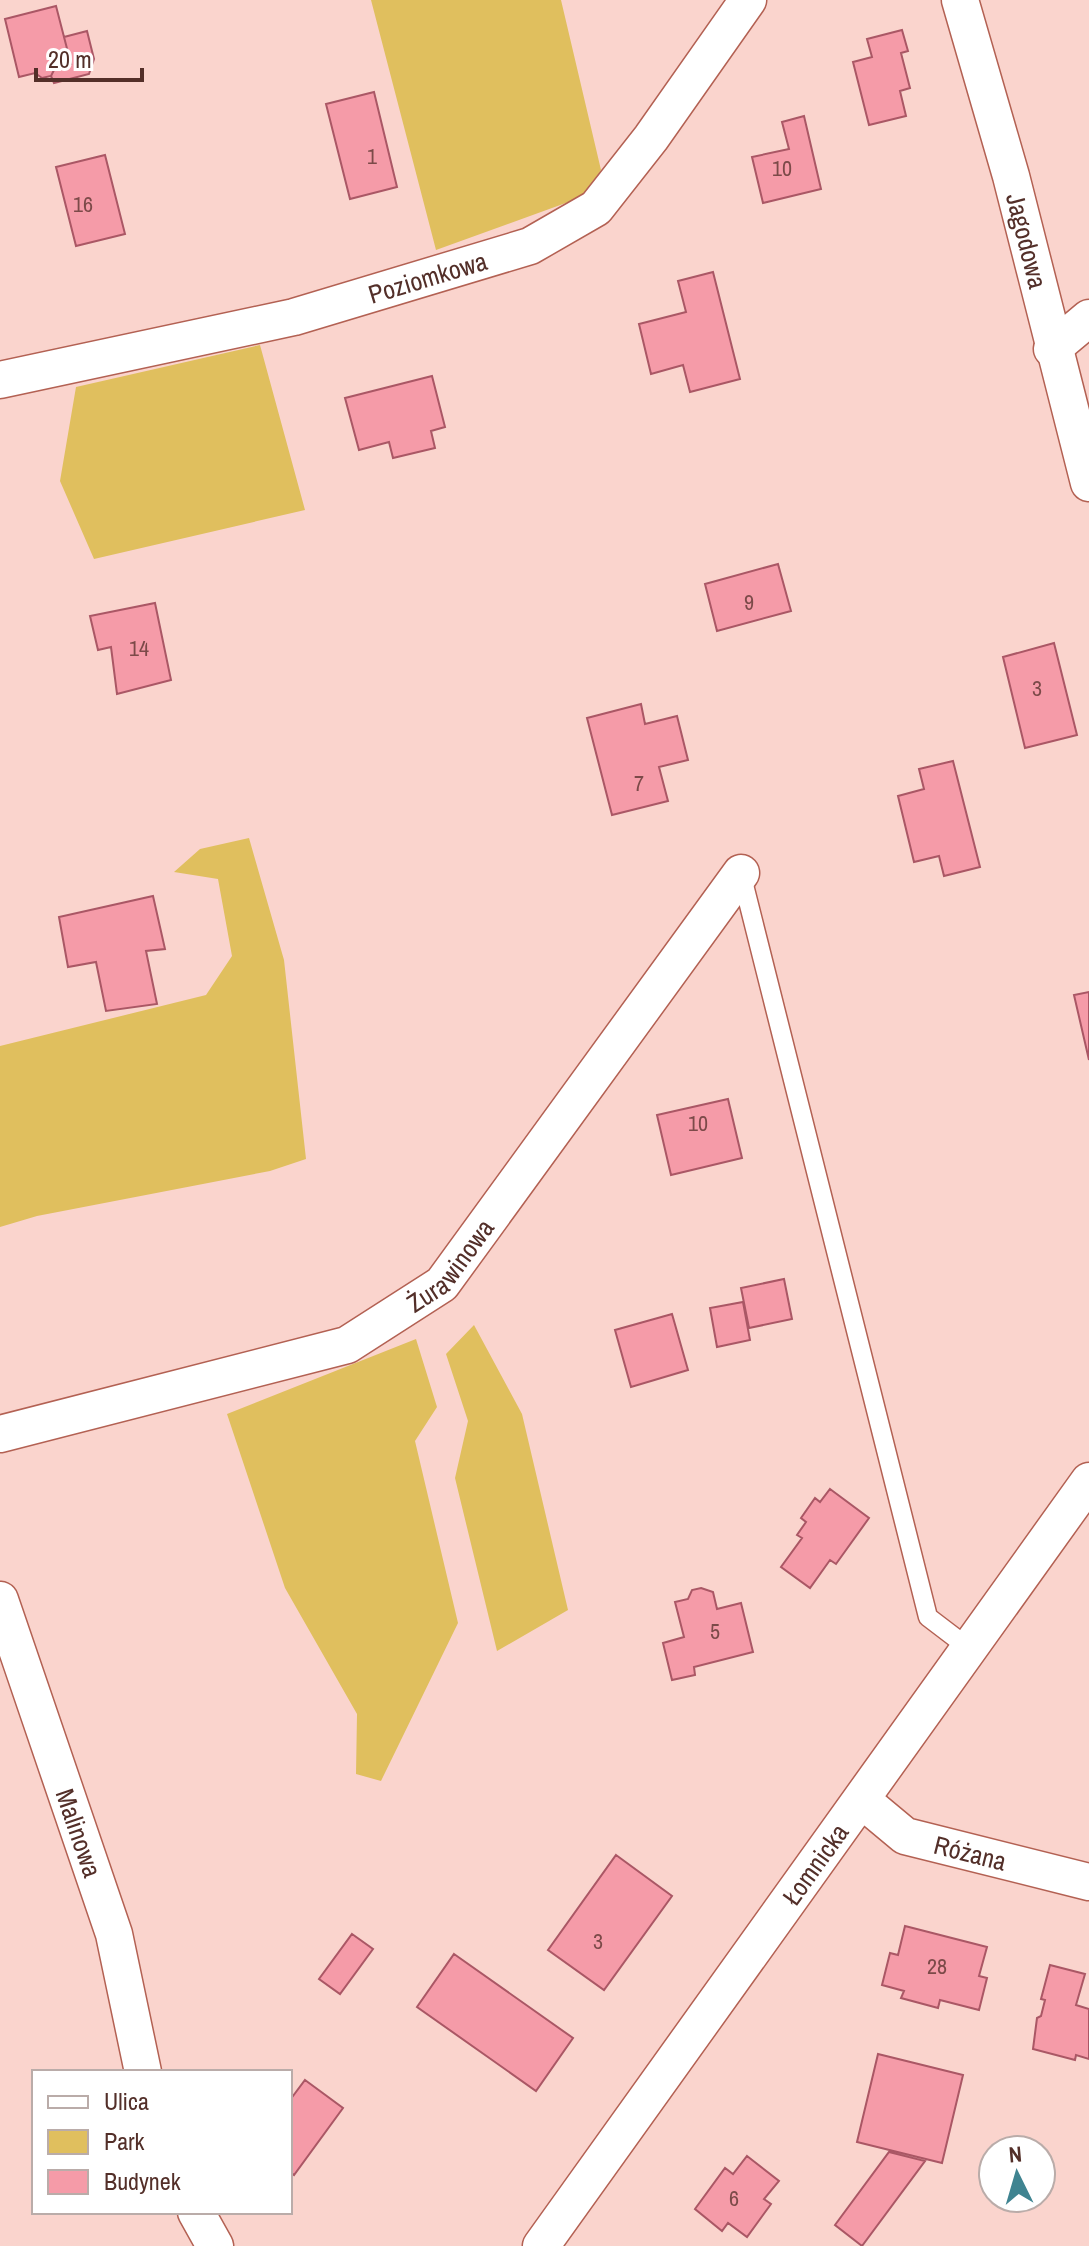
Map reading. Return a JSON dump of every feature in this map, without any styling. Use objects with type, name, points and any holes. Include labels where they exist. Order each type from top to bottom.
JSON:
[{"type":"street","name":"Poziomkowa","points":[[0,380],[294,317],[530,246],[596,208],[651,138],[748,0]]},
{"type":"street","name":"Jagodowa","points":[[960,0],[1011,176],[1052,349],[1089,483]]},
{"type":"street","points":[[1052,349],[1089,318]]},
{"type":"street","name":"Żurawinowa","points":[[0,1434],[347,1345],[442,1284],[741,873]]},
{"type":"street","name":"Łomnicka","points":[[541,2246],[863,1801],[1089,1481]]},
{"type":"street","name":"Malinowa","points":[[0,1600],[114,1934],[143,2070]]},
{"type":"street","name":"Różana","points":[[863,1801],[905,1836],[1089,1882]]},
{"type":"street","points":[[197,2214],[215,2246]]},
{"type":"lane","points":[[741,873],[928,1617],[970,1649]]},
{"type":"green space","points":[[371,0],[561,0],[601,170],[585,196],[436,250]]},
{"type":"green space","points":[[260,345],[305,510],[94,559],[60,481],[76,387]]},
{"type":"green space","points":[[249,838],[284,960],[306,1159],[270,1171],[37,1216],[0,1227],[0,1046],[206,995],[232,956],[218,879],[174,872],[200,849]]},
{"type":"green space","points":[[474,1325],[522,1414],[568,1610],[497,1651],[455,1478],[468,1421],[446,1354]]},
{"type":"green space","points":[[416,1339],[437,1407],[415,1441],[458,1623],[381,1781],[356,1774],[357,1714],[285,1588],[227,1414]]},
{"type":"building","points":[[56,6],[71,64],[55,68],[51,76],[42,78],[35,73],[19,77],[5,19]]},
{"type":"building","points":[[902,30],[908,51],[901,53],[910,88],[900,91],[906,116],[869,125],[853,62],[872,57],[867,39]]},
{"type":"building","points":[[87,31],[94,59],[89,74],[54,83],[51,76],[55,68],[71,64],[64,37]]},
{"type":"building","points":[[374,92],[397,187],[350,199],[326,104]]},
{"type":"building","points":[[804,116],[821,189],[763,203],[752,157],[789,149],[782,122]]},
{"type":"building","points":[[105,155],[125,234],[76,246],[56,167]]},
{"type":"building","points":[[713,272],[740,379],[690,392],[683,365],[651,374],[639,324],[686,312],[678,281]]},
{"type":"building","points":[[432,376],[445,427],[431,431],[435,448],[393,458],[389,442],[359,450],[345,398]]},
{"type":"building","points":[[778,564],[791,611],[717,631],[705,584]]},
{"type":"building","points":[[155,603],[171,680],[117,694],[111,647],[98,650],[90,616]]},
{"type":"building","points":[[1054,643],[1077,735],[1025,748],[1003,657]]},
{"type":"building","points":[[641,704],[645,724],[677,716],[688,760],[659,767],[668,801],[612,815],[587,718]]},
{"type":"building","points":[[953,761],[980,867],[944,876],[939,856],[914,862],[898,796],[924,789],[919,769]]},
{"type":"building","points":[[153,896],[165,949],[146,951],[157,1004],[106,1011],[96,962],[68,967],[59,917]]},
{"type":"building","points":[[1089,992],[1089,1060],[1074,995]]},
{"type":"building","points":[[728,1099],[742,1158],[671,1175],[657,1115]]},
{"type":"building","points":[[784,1279],[792,1319],[749,1328],[741,1288]]},
{"type":"building","points":[[743,1302],[750,1340],[717,1347],[710,1308]]},
{"type":"building","points":[[672,1314],[688,1370],[631,1387],[615,1330]]},
{"type":"building","points":[[830,1489],[869,1518],[836,1564],[830,1560],[810,1588],[781,1567],[802,1538],[797,1535],[806,1522],[801,1518],[815,1498],[820,1502]]},
{"type":"building","points":[[701,1588],[713,1592],[717,1609],[741,1603],[753,1652],[694,1667],[695,1675],[672,1680],[663,1643],[684,1637],[675,1602],[688,1599],[692,1590]]},
{"type":"building","points":[[616,1855],[672,1896],[604,1990],[548,1950]]},
{"type":"building","points":[[905,1926],[987,1947],[979,1976],[987,1978],[979,2010],[940,2000],[938,2008],[901,1998],[904,1991],[882,1985],[890,1953],[898,1955]]},
{"type":"building","points":[[352,1934],[373,1949],[340,1994],[319,1979]]},
{"type":"building","points":[[454,1954],[573,2038],[536,2091],[417,2007]]},
{"type":"building","points":[[1050,1965],[1085,1974],[1076,2005],[1089,2009],[1089,2059],[1076,2055],[1075,2060],[1033,2049]]},
{"type":"building","points":[[878,2054],[963,2075],[942,2163],[857,2142]]},
{"type":"building","points":[[305,2080],[343,2108],[294,2175],[292,2174],[292,2097]]},
{"type":"building","points":[[889,2152],[925,2161],[862,2246],[835,2225]]},
{"type":"building","points":[[747,2156],[779,2181],[764,2199],[771,2204],[747,2237],[728,2223],[722,2231],[695,2209],[725,2168],[733,2174]]}]
